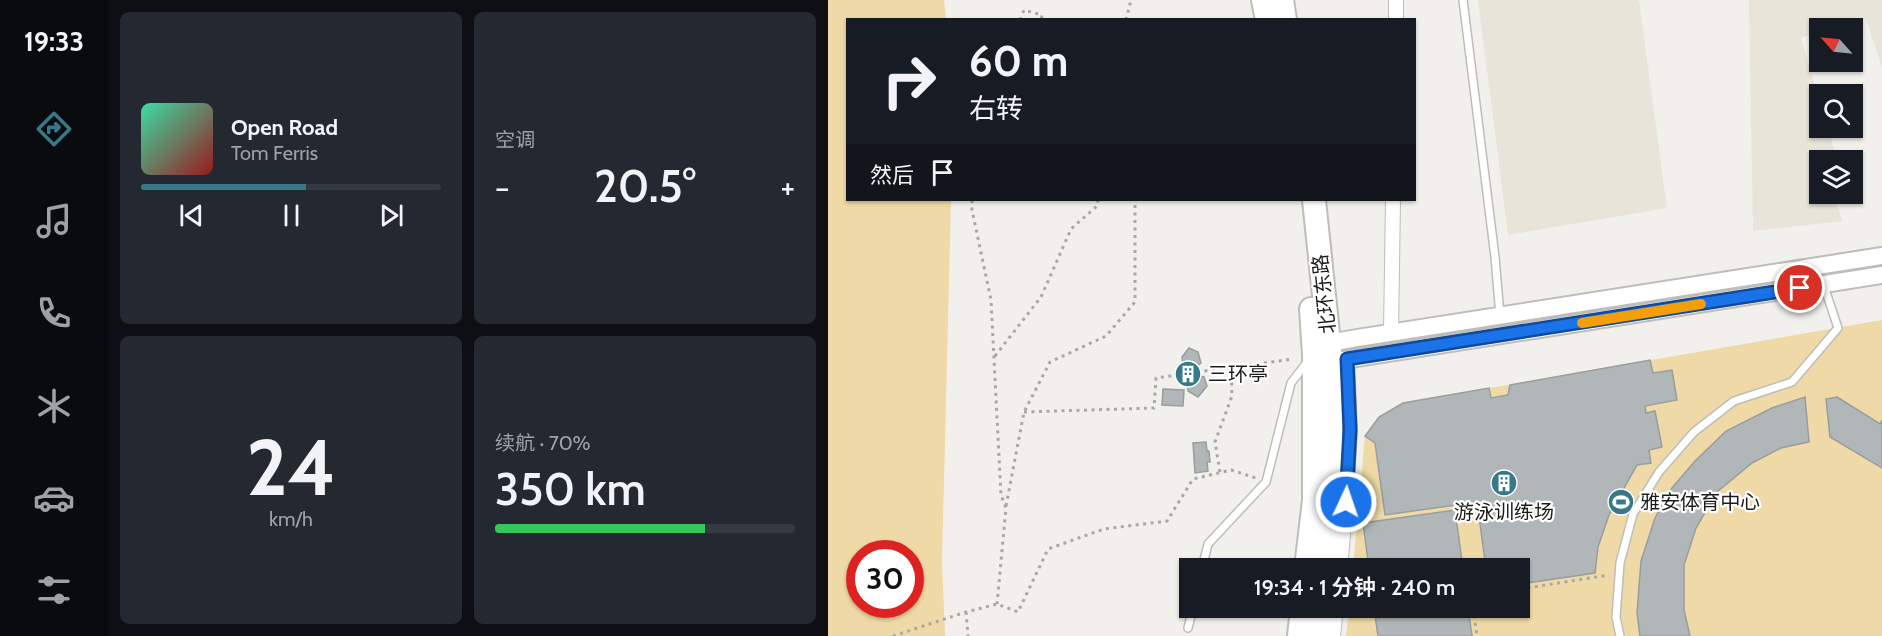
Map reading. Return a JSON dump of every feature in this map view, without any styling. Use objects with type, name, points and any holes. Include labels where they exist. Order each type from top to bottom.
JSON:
[{"type":"highway","points":[[1263,0],[1267,18]]},
{"type":"highway","points":[[1282,0],[1285,18]]},
{"type":"highway","name":"北环东路","points":[[1301,201],[1323,356],[1314,500],[1307,558]]},
{"type":"highway","name":"北环东路","points":[[1314,201],[1331,495],[1324,558]]},
{"type":"highway","points":[[1299,636],[1301,618]]},
{"type":"highway","points":[[1316,636],[1318,618]]},
{"type":"street","points":[[1396,0],[1396,18]]},
{"type":"street","points":[[1390,333],[1393,201]]},
{"type":"street","points":[[1323,356],[1390,333],[1882,256]]},
{"type":"street","points":[[1323,356],[1882,275]]},
{"type":"street","points":[[1323,356],[1350,430],[1341,558]]},
{"type":"street","points":[[1333,636],[1335,618]]},
{"type":"lane","points":[[1462,0],[1500,316]]},
{"type":"lane","points":[[1620,636],[1616,617],[1620,563],[1634,514],[1659,472],[1694,432],[1734,400],[1792,382],[1838,328],[1823,285]]},
{"type":"lane","points":[[1204,558],[1208,544],[1266,482],[1291,383],[1323,356]]},
{"type":"lane","points":[[1188,628],[1190,618]]},
{"type":"path","points":[[1126,18],[1131,0]]},
{"type":"path","points":[[1021,18],[1024,10],[1042,15],[1041,18]]},
{"type":"path","points":[[972,201],[991,300],[1001,495],[1006,508]]},
{"type":"path","points":[[994,357],[1041,297],[1071,230],[1097,206],[1098,201]]},
{"type":"path","points":[[997,604],[1006,508],[1024,412],[1050,362],[1106,336],[1134,302],[1135,201]]},
{"type":"path","points":[[1197,372],[1323,356]]},
{"type":"path","points":[[1220,472],[1215,441],[1232,396],[1231,367]]},
{"type":"path","points":[[1024,412],[1154,408],[1156,378],[1178,375]]},
{"type":"path","points":[[893,636],[997,604],[1018,612],[1048,549],[1104,529],[1167,521],[1193,479],[1231,470],[1266,482]]},
{"type":"path","points":[[1530,587],[1619,573]]},
{"type":"path","points":[[966,612],[968,636]]},
{"type":"path","points":[[1474,618],[1477,636]]},
{"type":"shaded area","points":[[828,0],[944,0],[946,18],[846,18],[846,201],[951,201],[942,561],[945,636],[828,636]]},
{"type":"shaded area","points":[[1478,0],[1639,0],[1667,208],[1508,235]]},
{"type":"shaded area","points":[[1749,0],[1882,0],[1882,67],[1866,19],[1809,18],[1809,35],[1801,38],[1814,84],[1809,84],[1809,138],[1831,138],[1834,150],[1809,150],[1809,204],[1837,204],[1842,221],[1753,231]]},
{"type":"shaded area","name":"雅安体育中心","points":[[1882,320],[1882,636],[1346,636],[1348,618],[1530,618],[1530,558],[1354,558],[1365,436],[1379,417],[1403,403]]},
{"type":"building","name":"三环亭","points":[[1189,348],[1198,352],[1201,363],[1197,366],[1198,376],[1204,377],[1207,386],[1198,397],[1188,391],[1187,383],[1179,379],[1178,375],[1178,371],[1183,366],[1182,357]]},
{"type":"building","name":"游泳训练场","points":[[1650,360],[1653,373],[1672,370],[1677,400],[1645,406],[1646,413],[1655,411],[1662,447],[1649,450],[1651,463],[1637,465],[1609,515],[1598,547],[1595,573],[1530,583],[1530,558],[1485,558],[1477,502],[1385,515],[1375,443],[1365,436],[1379,417],[1403,403],[1489,388],[1491,398],[1508,395],[1510,385]]},
{"type":"building","points":[[1163,389],[1184,390],[1183,406],[1162,405]]},
{"type":"building","points":[[1805,397],[1809,442],[1781,448],[1752,463],[1717,492],[1696,528],[1684,565],[1684,610],[1690,636],[1640,636],[1637,613],[1641,561],[1655,518],[1672,488],[1695,461],[1726,431],[1772,408]]},
{"type":"building","points":[[1837,397],[1880,424],[1882,420],[1882,468],[1830,437],[1826,399]]},
{"type":"building","points":[[1206,442],[1210,462],[1207,462],[1208,471],[1195,473],[1193,443]]},
{"type":"building","points":[[1455,510],[1462,558],[1368,558],[1363,523]]},
{"type":"building","points":[[1375,618],[1469,618],[1472,636],[1378,636]]},
{"type":"slow traffic","points":[[1582,323],[1701,304]]},
{"type":"place","name":"三环亭","points":[[1188,374]]},
{"type":"place","name":"游泳训练场","points":[[1504,483]]},
{"type":"place","name":"雅安体育中心","points":[[1621,502]]},
{"type":"route","points":[[1346,502],[1350,430],[1347,359],[1800,288]]}]
